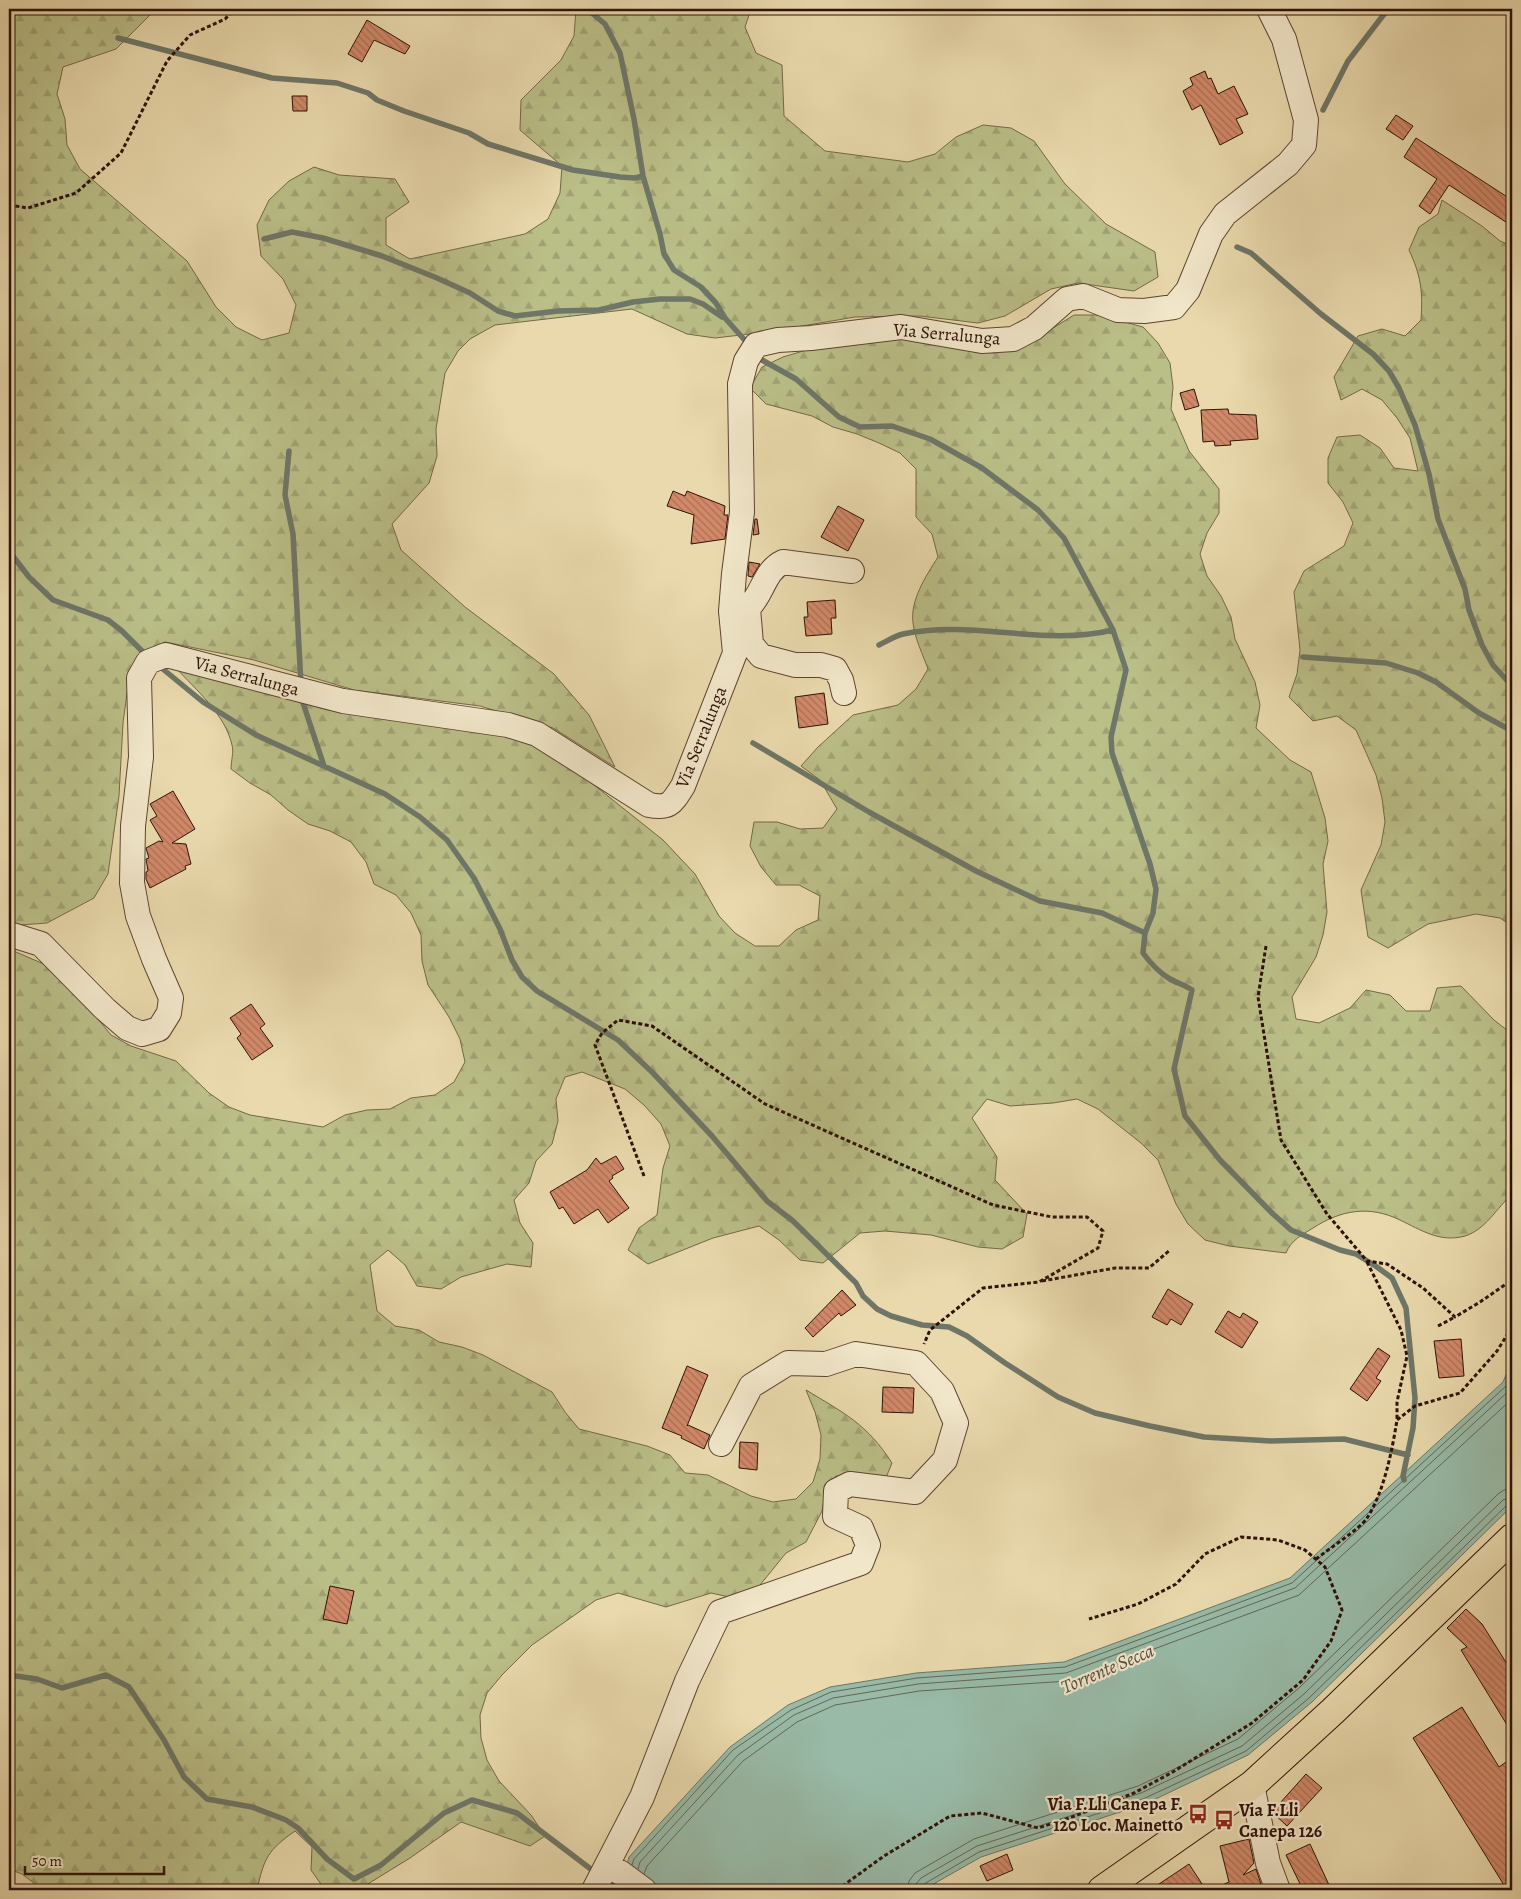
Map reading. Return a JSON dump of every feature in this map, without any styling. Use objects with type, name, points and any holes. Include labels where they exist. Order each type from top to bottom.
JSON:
[{"type":"main road","points":[[1102,1890],[1252,1785],[1333,1711],[1512,1538]]},
{"type":"street","name":"Via Serralunga","points":[[844,693],[842,680],[835,669],[821,665],[795,665],[761,656],[751,644],[734,574],[742,512],[740,384],[746,361],[756,345],[778,340],[901,327],[982,341],[1013,339],[1034,328],[1066,299],[1083,296],[1118,310],[1144,311],[1174,307],[1188,290],[1211,234],[1225,214],[1288,164],[1304,145],[1306,120],[1284,39],[1269,9]]},
{"type":"street","points":[[740,603],[756,600],[774,566],[783,562],[852,571]]},
{"type":"street","name":"Via Serralunga","points":[[9,934],[42,944],[105,1009],[127,1028],[142,1034],[159,1029],[169,1013],[171,998],[138,916],[132,883],[133,826],[141,756],[139,678],[148,662],[166,655],[343,701],[508,725],[537,734],[623,791],[648,805],[662,807],[673,801],[683,786],[735,653],[731,611],[740,603]]},
{"type":"street","points":[[594,1890],[642,1797],[687,1682],[720,1612],[861,1563],[868,1545],[861,1528],[835,1516],[836,1491],[850,1484],[915,1492],[945,1460],[956,1423],[942,1391],[916,1362],[856,1354],[826,1364],[788,1363],[751,1386],[721,1444]]},
{"type":"street","points":[[1252,1785],[1266,1850],[1278,1890]]},
{"type":"street","points":[[1266,1850],[1290,1890]]},
{"type":"street","points":[[607,1865],[644,1890]]},
{"type":"path","points":[[9,205],[28,208],[76,193],[121,153],[167,61],[190,35],[225,19],[235,9]]},
{"type":"path","points":[[1266,946],[1258,997],[1280,1140],[1327,1214],[1367,1262],[1401,1330],[1407,1356],[1397,1402],[1397,1420],[1392,1455],[1366,1520],[1316,1559]]},
{"type":"path","points":[[644,1176],[595,1045],[602,1033],[618,1020],[652,1026],[765,1104],[993,1205],[1052,1217],[1087,1217],[1102,1231],[1098,1248],[1039,1282]]},
{"type":"path","points":[[916,1362],[930,1330],[983,1288],[1039,1282],[1115,1268],[1149,1268],[1170,1250]]},
{"type":"path","points":[[1367,1262],[1387,1264],[1423,1288],[1455,1317]]},
{"type":"path","points":[[1438,1326],[1480,1302],[1512,1280]]},
{"type":"path","points":[[1397,1420],[1415,1406],[1460,1393],[1497,1351],[1512,1327]]},
{"type":"path","points":[[837,1890],[884,1856],[950,1816],[982,1813],[1038,1828],[1072,1818],[1134,1793],[1171,1773],[1252,1723],[1303,1680],[1331,1640],[1342,1610],[1325,1567],[1305,1550],[1278,1540],[1241,1537],[1204,1554],[1176,1584],[1138,1604],[1089,1619]]},
{"type":"green space","points":[[9,9],[156,9],[116,49],[63,67],[57,94],[65,119],[67,145],[80,169],[187,261],[216,307],[236,327],[262,340],[289,333],[296,305],[283,279],[261,256],[257,225],[269,200],[289,181],[314,167],[339,175],[395,179],[409,202],[386,218],[386,245],[410,259],[525,234],[548,219],[560,193],[562,166],[520,130],[521,100],[561,60],[574,36],[576,9],[751,9],[745,27],[756,53],[782,65],[784,116],[825,151],[908,162],[935,154],[956,137],[983,125],[1011,128],[1034,141],[1065,184],[1106,224],[1155,252],[1158,277],[1134,291],[1078,283],[1051,289],[1005,316],[978,323],[920,316],[855,317],[767,332],[715,338],[687,334],[632,309],[495,325],[470,339],[458,351],[445,373],[436,429],[437,456],[429,483],[392,524],[401,550],[465,607],[554,674],[589,715],[615,767],[553,728],[480,706],[354,690],[254,660],[165,642],[141,653],[129,678],[123,723],[119,796],[108,874],[94,898],[47,923],[20,925],[9,923]]},
{"type":"green space","points":[[1442,200],[1482,226],[1500,241],[1512,246],[1512,926],[1500,918],[1476,914],[1428,924],[1388,948],[1368,937],[1361,890],[1381,845],[1385,822],[1382,798],[1376,775],[1356,730],[1337,716],[1313,721],[1289,697],[1297,674],[1300,650],[1294,592],[1304,571],[1344,546],[1353,523],[1343,502],[1328,483],[1328,458],[1337,437],[1360,435],[1380,448],[1394,468],[1418,471],[1410,438],[1382,400],[1362,389],[1341,400],[1334,377],[1358,336],[1382,329],[1405,336],[1421,320],[1422,300],[1420,284],[1409,250],[1419,227],[1438,214]]},
{"type":"green space","points":[[1074,315],[1099,315],[1143,327],[1158,343],[1170,363],[1173,387],[1171,409],[1189,451],[1219,489],[1219,513],[1207,533],[1200,554],[1207,576],[1221,596],[1231,617],[1235,639],[1255,682],[1260,705],[1256,728],[1290,760],[1311,772],[1325,818],[1328,841],[1323,864],[1327,912],[1323,935],[1316,957],[1292,997],[1296,1019],[1319,1023],[1350,1008],[1366,990],[1390,995],[1406,1011],[1430,1011],[1437,988],[1461,986],[1494,1020],[1512,1034],[1512,1194],[1479,1229],[1456,1238],[1439,1237],[1389,1215],[1366,1211],[1345,1214],[1324,1222],[1297,1238],[1286,1253],[1229,1246],[1205,1240],[1188,1224],[1176,1204],[1158,1160],[1141,1143],[1098,1109],[1077,1099],[1010,1106],[987,1099],[972,1118],[997,1157],[995,1180],[1027,1214],[1023,1237],[1002,1249],[978,1247],[931,1235],[885,1231],[860,1233],[823,1263],[800,1260],[779,1240],[759,1226],[713,1238],[648,1264],[628,1250],[639,1228],[657,1215],[663,1168],[670,1146],[661,1124],[644,1105],[625,1089],[582,1072],[565,1077],[556,1099],[558,1121],[552,1144],[536,1161],[529,1183],[514,1200],[520,1223],[533,1243],[531,1267],[507,1264],[461,1277],[441,1289],[417,1286],[405,1265],[388,1250],[370,1265],[377,1311],[395,1326],[419,1330],[439,1342],[462,1347],[483,1355],[552,1392],[579,1429],[647,1446],[670,1455],[685,1473],[708,1475],[751,1496],[773,1502],[796,1499],[813,1482],[820,1459],[821,1435],[815,1412],[806,1390],[854,1420],[883,1450],[892,1463],[883,1485],[861,1476],[836,1476],[826,1489],[822,1511],[806,1542],[786,1553],[756,1590],[734,1598],[711,1593],[666,1607],[618,1593],[596,1600],[532,1645],[502,1675],[487,1693],[480,1715],[481,1738],[487,1760],[499,1781],[531,1815],[545,1836],[530,1846],[461,1822],[410,1858],[358,1890],[325,1890],[311,1870],[312,1847],[295,1831],[268,1856],[257,1890],[43,1890],[22,1874],[9,1869],[9,949],[46,965],[80,997],[111,1035],[131,1046],[176,1061],[209,1093],[229,1107],[250,1115],[323,1127],[345,1115],[367,1110],[390,1109],[411,1098],[435,1095],[454,1082],[465,1062],[460,1039],[449,1017],[428,985],[422,961],[421,935],[411,913],[396,895],[374,884],[366,862],[351,842],[330,831],[308,824],[271,795],[231,769],[233,748],[223,723],[209,703],[176,668],[328,710],[523,738],[579,773],[663,840],[695,874],[719,916],[735,933],[755,946],[779,946],[796,930],[818,920],[820,896],[799,885],[776,885],[761,867],[750,846],[754,822],[777,822],[800,829],[823,828],[837,809],[820,780],[801,766],[818,747],[853,715],[898,705],[916,689],[928,669],[914,629],[914,606],[920,588],[938,557],[932,534],[916,517],[916,469],[900,453],[857,434],[833,427],[812,416],[766,404],[750,388],[762,367],[783,357],[830,343],[899,338],[994,353],[1024,346]]},
{"type":"water","name":"Torrente Secca","points":[[1512,1361],[1512,1506],[1312,1702],[1248,1755],[1145,1804],[981,1857],[923,1890],[620,1890],[629,1857],[730,1747],[788,1705],[830,1687],[916,1673],[1064,1662],[1290,1578],[1503,1382]]},
{"type":"building","points":[[367,20],[410,46],[405,54],[374,40],[362,62],[348,54]]},
{"type":"building","points":[[1205,71],[1208,79],[1211,78],[1218,94],[1234,86],[1248,114],[1236,119],[1243,133],[1220,145],[1201,105],[1192,110],[1183,91],[1193,85],[1190,78]]},
{"type":"building","points":[[292,96],[307,96],[307,111],[293,111]]},
{"type":"building","points":[[1396,115],[1413,126],[1403,140],[1386,129]]},
{"type":"building","points":[[1416,138],[1512,200],[1512,226],[1449,185],[1430,214],[1419,206],[1437,179],[1404,157]]},
{"type":"building","points":[[1194,389],[1199,406],[1185,410],[1180,393]]},
{"type":"building","points":[[1228,409],[1229,414],[1256,415],[1258,439],[1230,441],[1231,445],[1215,446],[1214,441],[1203,442],[1201,410]]},
{"type":"building","points":[[673,491],[685,496],[687,491],[725,506],[724,515],[728,515],[725,539],[691,544],[694,515],[667,506]]},
{"type":"building","points":[[838,506],[864,520],[848,551],[821,537]]},
{"type":"building","points":[[755,519],[757,519],[759,534],[753,535]]},
{"type":"building","points":[[749,562],[760,564],[752,577],[748,576]]},
{"type":"building","points":[[835,600],[836,618],[831,618],[832,634],[806,636],[804,617],[808,617],[807,602]]},
{"type":"building","points":[[824,693],[828,724],[799,728],[795,697]]},
{"type":"building","points":[[173,791],[195,829],[172,843],[186,844],[191,864],[185,866],[186,869],[150,888],[146,879],[146,872],[148,871],[146,859],[149,858],[146,848],[159,841],[163,842],[150,820],[157,816],[150,804]]},
{"type":"building","points":[[251,1004],[265,1024],[260,1028],[273,1046],[252,1060],[237,1038],[241,1034],[230,1018]]},
{"type":"building","points":[[616,1156],[624,1169],[612,1176],[613,1178],[609,1181],[629,1208],[608,1223],[598,1209],[574,1224],[563,1207],[559,1209],[550,1192],[587,1170],[596,1158],[601,1164]]},
{"type":"building","points":[[1168,1289],[1193,1304],[1181,1325],[1171,1319],[1167,1325],[1152,1317]]},
{"type":"building","points":[[842,1290],[856,1305],[841,1316],[839,1313],[813,1337],[805,1328]]},
{"type":"building","points":[[1228,1311],[1240,1318],[1243,1313],[1258,1322],[1242,1348],[1215,1332]]},
{"type":"building","points":[[1461,1339],[1464,1376],[1439,1378],[1434,1341]]},
{"type":"building","points":[[1378,1348],[1390,1356],[1376,1378],[1381,1381],[1367,1401],[1350,1389]]},
{"type":"building","points":[[687,1366],[708,1375],[687,1426],[710,1435],[704,1449],[681,1438],[682,1436],[662,1428]]},
{"type":"building","points":[[883,1387],[914,1388],[913,1413],[882,1412]]},
{"type":"building","points":[[740,1442],[758,1443],[757,1470],[739,1468]]},
{"type":"building","points":[[330,1586],[354,1591],[347,1624],[323,1619]]},
{"type":"building","points":[[1466,1609],[1482,1624],[1512,1672],[1512,1733],[1461,1650],[1467,1647],[1447,1628]]},
{"type":"building","points":[[1462,1707],[1499,1767],[1512,1758],[1512,1890],[1507,1890],[1413,1738]]},
{"type":"building","points":[[1306,1774],[1322,1788],[1287,1826],[1272,1812]]},
{"type":"building","points":[[1249,1839],[1254,1863],[1243,1875],[1256,1869],[1263,1890],[1211,1890],[1229,1882],[1220,1846]]},
{"type":"building","points":[[1310,1844],[1329,1885],[1319,1890],[1303,1890],[1286,1855]]},
{"type":"building","points":[[1007,1854],[1013,1870],[987,1881],[980,1866]]},
{"type":"building","points":[[1189,1864],[1206,1890],[1150,1890]]},
{"type":"waterway","points":[[587,9],[605,24],[620,53],[634,119],[643,176],[664,254],[674,270],[701,287],[716,303],[725,318],[749,345]]},
{"type":"waterway","points":[[1323,110],[1348,61],[1388,9]]},
{"type":"waterway","points":[[118,38],[272,78],[337,83],[368,93],[377,100],[404,111],[469,133],[488,144],[573,170],[620,177],[635,178],[643,176]]},
{"type":"waterway","points":[[264,239],[292,232],[323,238],[382,256],[437,278],[470,293],[498,311],[515,316],[558,311],[599,310],[633,302],[660,299],[690,299],[703,304],[722,317]]},
{"type":"waterway","points":[[1237,247],[1251,253],[1321,314],[1373,354],[1389,371],[1399,388],[1415,425],[1429,474],[1438,519],[1465,589],[1469,610],[1482,645],[1493,665],[1512,686]]},
{"type":"waterway","points":[[756,353],[762,360],[796,379],[839,417],[860,427],[892,426],[930,439],[982,468],[1038,510],[1064,538],[1113,630],[1126,670],[1111,737],[1112,753],[1150,864],[1156,889],[1153,913],[1145,933],[1143,953],[1162,974],[1192,990],[1174,1069],[1185,1116],[1220,1160],[1291,1230],[1340,1250],[1356,1254],[1392,1278],[1406,1308],[1415,1398],[1413,1428],[1403,1476],[1404,1480]]},
{"type":"waterway","points":[[289,451],[285,495],[293,534],[301,685]]},
{"type":"waterway","points":[[9,551],[29,577],[53,600],[108,620],[147,656]]},
{"type":"waterway","points":[[879,645],[903,634],[929,630],[955,629],[1060,636],[1113,630]]},
{"type":"waterway","points":[[1303,657],[1386,663],[1418,673],[1436,682],[1479,713],[1512,731]]},
{"type":"waterway","points":[[158,665],[203,702],[256,735],[385,794],[420,817],[447,840],[474,878],[500,929],[512,960],[522,977],[537,991],[618,1040],[653,1073],[712,1136],[767,1201],[793,1221],[856,1283],[863,1296],[877,1309],[891,1316],[922,1325],[949,1327],[967,1336],[1058,1397],[1095,1413],[1204,1437],[1271,1441],[1344,1439],[1408,1455]]},
{"type":"waterway","points":[[301,697],[324,766]]},
{"type":"waterway","points":[[753,743],[869,812],[976,871],[1040,901],[1102,913],[1145,933]]},
{"type":"waterway","points":[[9,1675],[37,1679],[62,1688],[106,1675],[129,1687],[164,1740],[184,1777],[207,1799],[252,1807],[286,1820],[298,1828],[327,1859],[354,1879],[381,1865],[444,1813],[472,1800],[517,1813],[596,1873]]},
{"type":"waterway","points":[[605,1880],[620,1890]]},
{"type":"place","name":"Via F.Lli Canepa F. 120 Loc. Mainetto","points":[[1198,1814]]},
{"type":"place","name":"Via F.Lli Canepa 126","points":[[1224,1820]]}]
